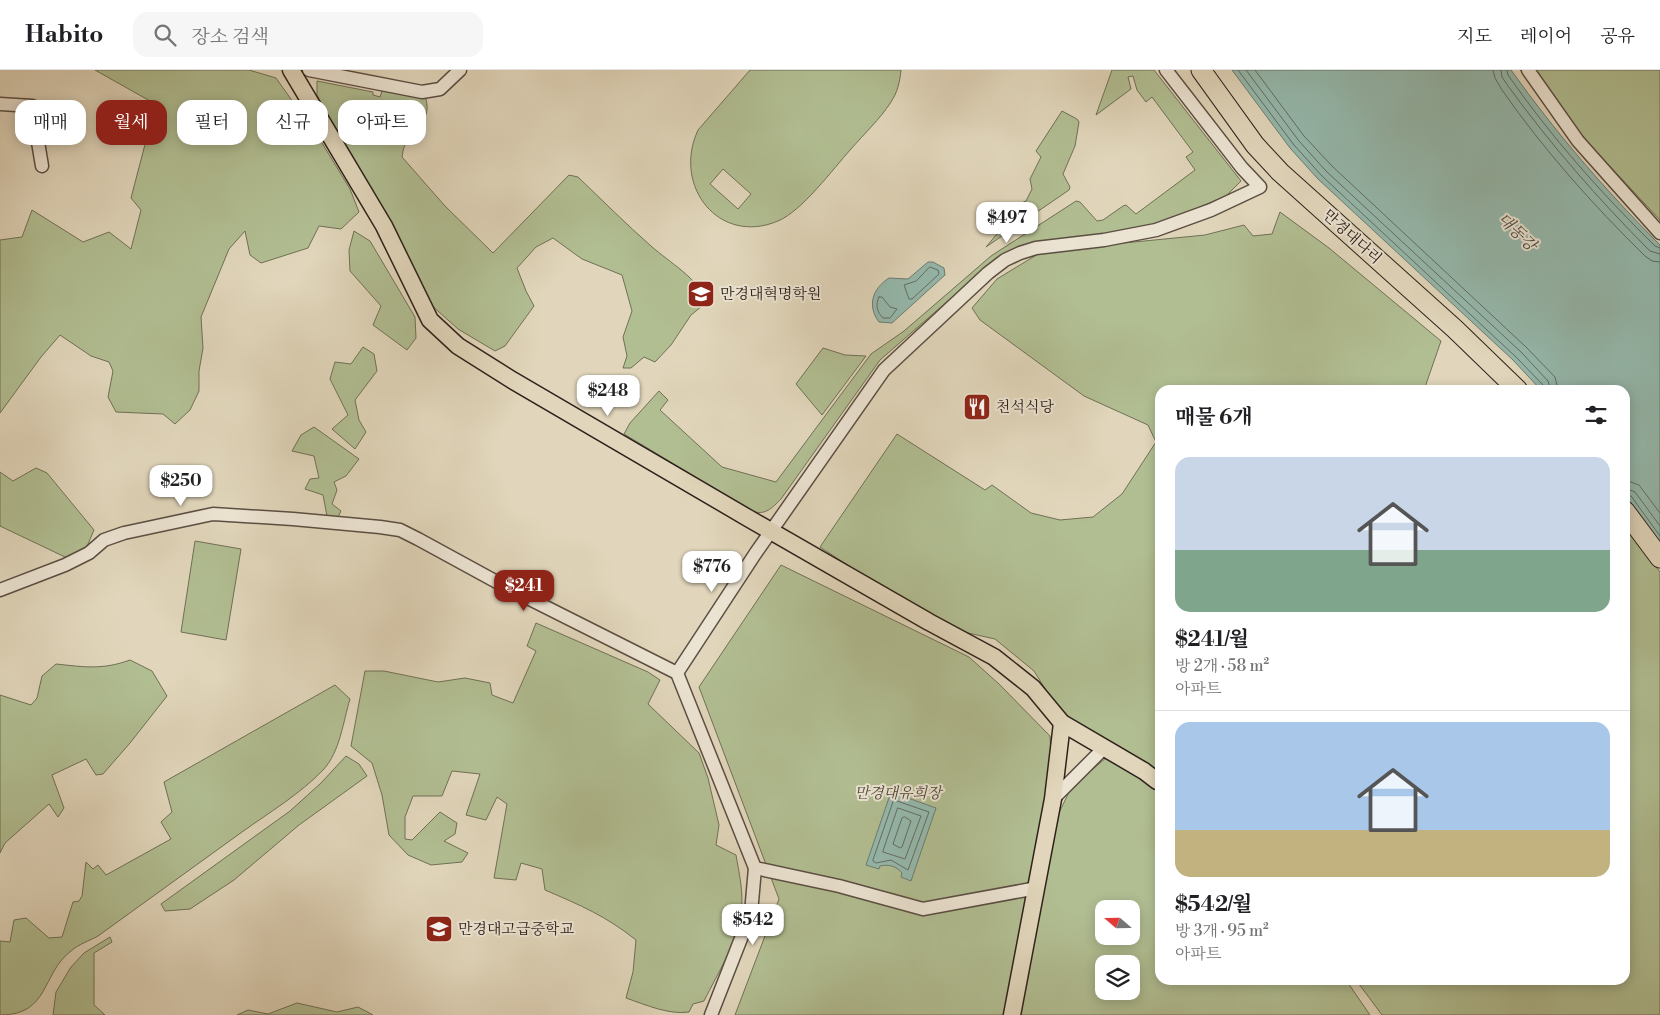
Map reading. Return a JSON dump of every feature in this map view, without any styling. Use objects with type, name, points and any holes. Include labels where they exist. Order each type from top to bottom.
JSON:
[{"type":"highway","name":"만경대다리","points":[[1201,70],[1255,145],[1280,172],[1455,329],[1513,385]]},
{"type":"highway","points":[[1630,518],[1660,558]]},
{"type":"main road","points":[[291,70],[384,226],[430,320],[458,346],[512,380],[772,531],[929,622],[994,657],[1033,688],[1062,722],[1155,779]]},
{"type":"main road","points":[[1012,1015],[1053,799],[1062,722]]},
{"type":"street","points":[[309,70],[422,92],[440,89],[460,70]]},
{"type":"street","points":[[677,673],[755,554],[884,370],[988,273],[1005,260],[1036,248],[1104,240],[1156,230],[1211,210],[1260,187],[1242,168],[1166,70]]},
{"type":"street","points":[[1528,70],[1578,142],[1660,233]]},
{"type":"street","points":[[0,104],[32,106],[42,166]]},
{"type":"street","points":[[0,590],[65,565],[89,553],[104,540],[124,533],[213,514],[380,527],[400,530],[506,587],[677,673],[755,868],[751,913],[711,1015]]},
{"type":"street","points":[[1053,799],[1103,749]]},
{"type":"street","points":[[755,868],[839,886],[923,909],[1037,888]]},
{"type":"green space","points":[[95,70],[249,70],[276,78],[292,100],[257,100],[257,145],[323,145],[350,189],[359,212],[341,229],[319,226],[308,248],[261,263],[250,255],[245,231],[229,249],[201,317],[203,348],[199,371],[199,391],[190,410],[175,424],[163,414],[116,412],[108,397],[113,371],[109,362],[91,356],[60,335],[41,357],[0,413],[0,240],[22,237],[32,210],[83,242],[109,232],[131,249],[141,210],[131,198],[145,145],[167,145],[167,100],[148,100]]},
{"type":"green space","points":[[750,70],[901,70],[895,95],[882,114],[817,189],[797,208],[778,221],[757,227],[737,225],[720,218],[706,206],[696,190],[691,171],[692,151],[698,130]],"holes":[[[723,169],[751,194],[738,209],[710,184]]]},
{"type":"green space","points":[[1112,70],[1154,70],[1241,181],[1226,196],[1151,227],[1005,253],[996,259],[880,360],[781,499],[765,512],[752,511],[624,434],[630,423],[659,391],[668,400],[660,410],[722,467],[776,482],[871,354],[904,331],[991,256],[1076,201],[1080,202],[1097,221],[1103,220],[1126,205],[1136,214],[1195,170],[1186,157],[1193,152],[1152,97],[1146,102],[1137,90],[1133,76],[1128,77],[1131,89],[1096,115]]},
{"type":"green space","points":[[1520,70],[1660,70],[1660,220]]},
{"type":"green space","points":[[317,81],[373,92],[373,95],[380,97],[382,91],[417,94],[426,99],[427,107],[426,114],[426,100],[338,100],[338,136],[328,116],[328,100],[320,100],[317,95]]},
{"type":"green space","points":[[1062,111],[1079,122],[1075,146],[1063,174],[1070,187],[1069,190],[986,247],[1008,221],[1012,207],[1026,201],[1032,189],[1030,179],[1041,157],[1036,151]]},
{"type":"green space","points":[[343,145],[405,145],[402,157],[445,206],[493,253],[569,175],[578,177],[642,238],[683,271],[703,293],[707,302],[691,315],[671,345],[655,362],[644,357],[631,368],[623,368],[627,356],[623,337],[632,311],[622,275],[582,259],[553,238],[536,247],[517,268],[534,306],[505,346],[495,351],[458,329],[430,304]]},
{"type":"green space","points":[[1280,212],[1329,248],[1441,341],[1426,385],[1155,385],[1155,440],[1148,425],[1084,396],[980,320],[972,308],[997,279],[1043,251],[1205,235],[1244,225],[1253,236],[1272,234]]},
{"type":"green space","points":[[354,231],[370,241],[415,317],[416,338],[407,350],[373,325],[381,306],[350,271],[349,250]]},
{"type":"green space","points":[[363,347],[374,354],[377,371],[355,400],[359,420],[366,432],[355,449],[332,429],[348,415],[330,379],[335,362],[351,364]]},
{"type":"green space","points":[[823,348],[845,355],[866,356],[822,415],[796,384]]},
{"type":"green space","points":[[314,427],[359,459],[346,476],[334,482],[337,490],[332,504],[341,511],[337,519],[327,516],[323,495],[305,489],[310,479],[319,478],[314,456],[292,451],[301,435]]},
{"type":"green space","points":[[897,434],[985,490],[992,485],[1031,513],[1060,520],[1093,517],[1122,494],[1155,444],[1155,771],[1059,711],[1034,671],[995,639],[959,631],[898,598],[820,547]]},
{"type":"green space","points":[[36,468],[47,473],[94,530],[88,544],[78,555],[65,557],[0,526],[0,472],[13,481]]},
{"type":"green space","points":[[1630,534],[1660,572],[1660,1015],[1382,1015],[1360,985],[1630,985]]},
{"type":"green space","points":[[195,541],[241,549],[226,640],[181,632]]},
{"type":"green space","name":"만경대유희장","points":[[781,565],[969,657],[999,684],[1050,736],[1052,772],[1007,1015],[735,1015],[779,899],[699,687]]},
{"type":"green space","points":[[536,623],[648,672],[660,680],[648,704],[699,753],[708,778],[719,825],[716,845],[736,855],[741,883],[742,905],[736,935],[721,969],[704,1001],[693,1004],[689,1012],[666,1011],[626,998],[633,972],[636,940],[603,918],[545,890],[542,869],[521,863],[516,880],[494,878],[507,804],[497,797],[486,820],[466,815],[480,774],[452,771],[442,796],[413,796],[405,817],[405,839],[412,840],[440,812],[457,823],[455,834],[444,841],[468,853],[462,862],[431,865],[408,855],[389,835],[382,795],[372,763],[351,746],[365,671],[384,671],[438,682],[465,678],[490,683],[492,695],[513,703],[536,651],[527,646]]},
{"type":"green space","points":[[130,660],[152,671],[167,696],[103,774],[96,775],[86,759],[52,775],[64,808],[58,817],[49,804],[5,843],[0,853],[0,695],[31,705],[37,698],[42,676],[56,664],[85,667],[111,665]]},
{"type":"green space","points":[[335,685],[350,699],[337,746],[329,763],[323,770],[284,803],[98,936],[71,951],[61,960],[37,1001],[28,1008],[16,1013],[0,1015],[0,941],[10,942],[14,920],[26,918],[49,938],[62,937],[73,902],[79,901],[82,896],[86,862],[93,869],[98,865],[106,875],[171,839],[161,822],[172,812],[164,782]]},
{"type":"green space","points":[[346,756],[359,764],[367,776],[299,825],[234,880],[190,909],[165,911],[161,904],[290,811],[321,783]]},
{"type":"green space","points":[[1107,757],[1155,786],[1155,985],[1349,985],[1370,1015],[1019,1015],[1057,817],[1071,788]]},
{"type":"green space","points":[[110,937],[112,942],[94,953],[94,1005],[105,1015],[53,1015],[56,992],[71,967],[84,953]]},
{"type":"green space","points":[[297,1003],[337,1012],[358,1007],[373,1015],[237,1015],[248,1010],[268,1014]]},
{"type":"water","name":"대동강","points":[[1232,70],[1511,70],[1582,160],[1660,245],[1660,545],[1630,503],[1630,385],[1536,385],[1513,360],[1318,179],[1290,148]]},
{"type":"water","points":[[928,262],[933,262],[944,268],[945,275],[892,323],[879,322],[875,316],[872,304],[875,293],[883,282],[889,278],[908,279]]},
{"type":"water","points":[[891,792],[936,808],[911,881],[901,877],[902,873],[892,866],[880,866],[879,869],[866,865]]},
{"type":"place","name":"만경대혁명학원","points":[[701,294]]},
{"type":"place","name":"천석식당","points":[[977,407]]},
{"type":"place","name":"만경대고급중학교","points":[[439,929]]}]
